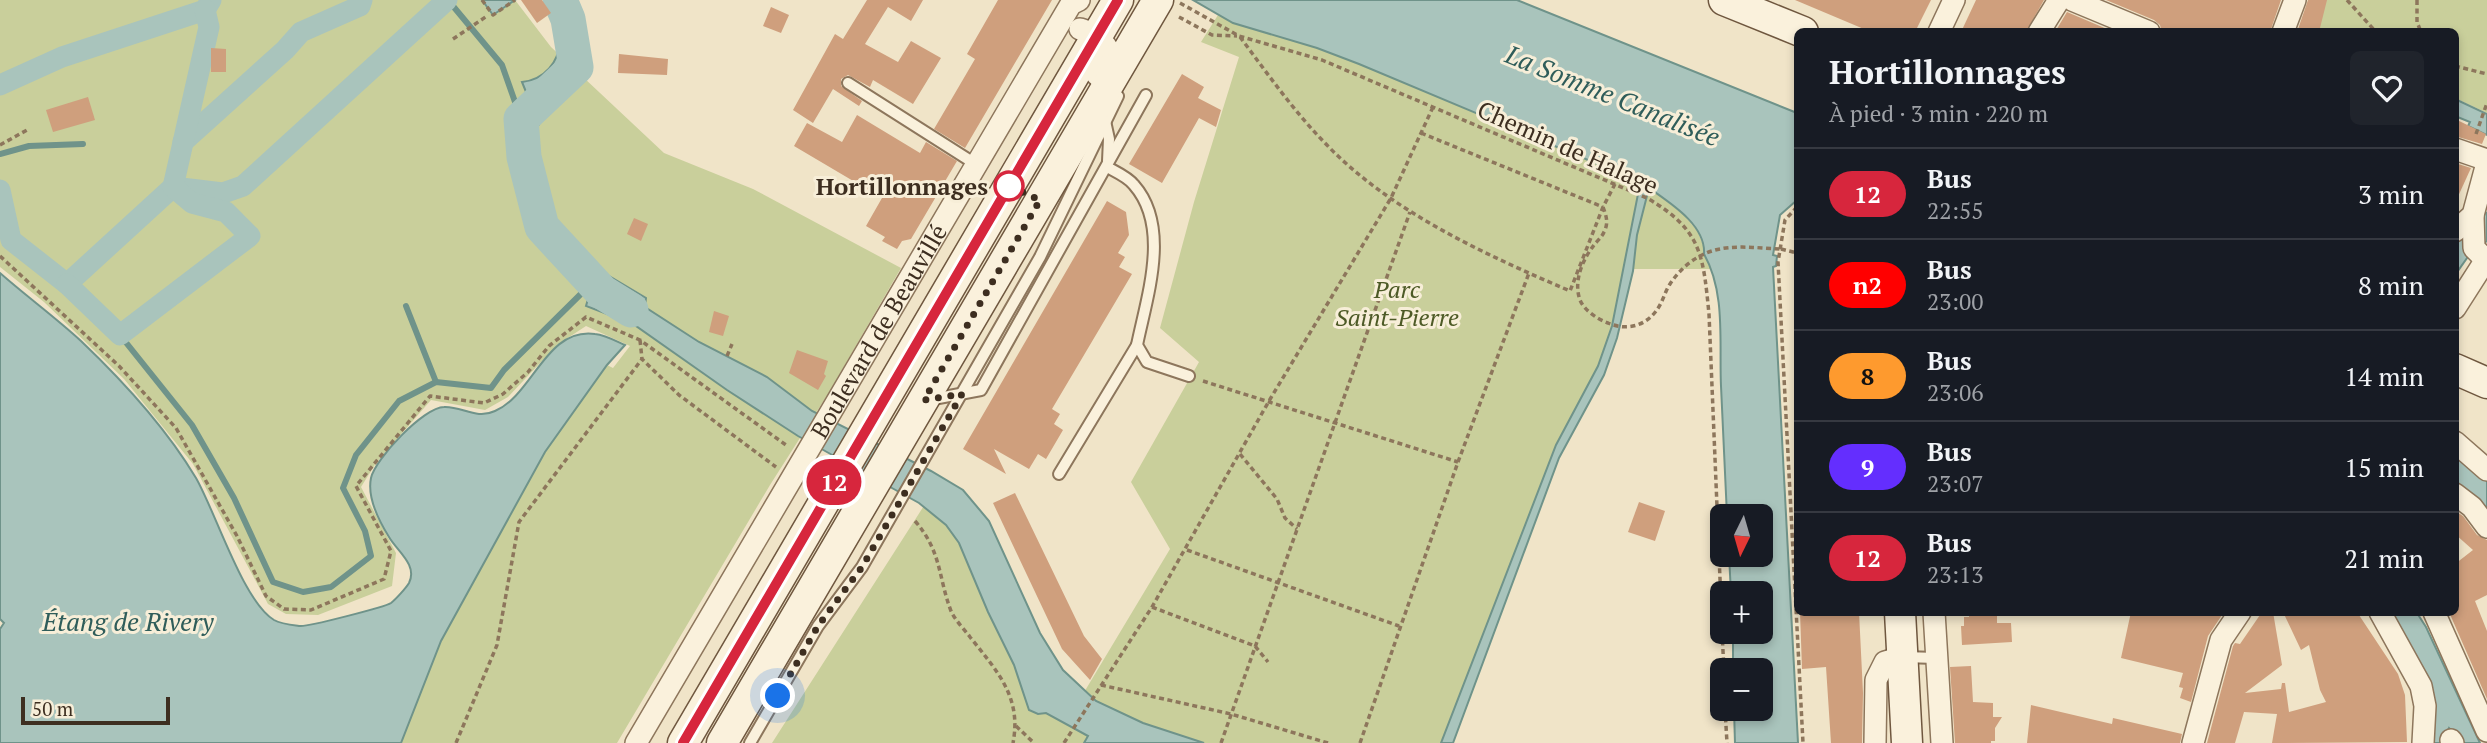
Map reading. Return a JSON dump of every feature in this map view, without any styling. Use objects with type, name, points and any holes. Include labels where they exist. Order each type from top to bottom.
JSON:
[{"type":"main road","points":[[1724,0],[1794,28]]},
{"type":"main road","name":"Boulevard de Beauvillé","points":[[683,743],[1103,18]]},
{"type":"main road","points":[[722,743],[924,400],[1150,30]]},
{"type":"main road","points":[[2459,371],[2487,383]]},
{"type":"main road","points":[[1899,616],[1907,743]]},
{"type":"street","name":"Boulevard de Beauvillé","points":[[636,743],[1071,4],[1079,0]]},
{"type":"street","points":[[1941,28],[1954,0]]},
{"type":"street","points":[[2042,28],[2059,0]]},
{"type":"street","points":[[2072,0],[2139,28]]},
{"type":"street","points":[[2284,28],[2295,0]]},
{"type":"street","points":[[1058,29],[1103,18],[1110,52],[1087,91],[1097,119]]},
{"type":"street","points":[[2459,151],[2487,162],[2473,215],[2482,255],[2472,285],[2459,303]]},
{"type":"street","points":[[2459,227],[2473,215]]},
{"type":"street","points":[[2459,446],[2487,470]]},
{"type":"street","points":[[2459,497],[2472,507],[2487,527]]},
{"type":"street","points":[[1934,616],[1942,743]]},
{"type":"street","points":[[2193,743],[2221,640],[2237,616]]},
{"type":"street","points":[[2382,616],[2421,686],[2425,706],[2423,743]]},
{"type":"street","points":[[2436,616],[2487,731]]},
{"type":"street","points":[[1875,743],[1875,680],[1885,662],[1902,657]]},
{"type":"lane","points":[[848,83],[977,165]]},
{"type":"lane","points":[[750,743],[818,626],[862,567],[1041,257],[1097,119],[1123,86]]},
{"type":"lane","points":[[924,400],[981,390],[1146,94]]},
{"type":"lane","points":[[1097,119],[1110,139],[1107,167]]},
{"type":"lane","points":[[1059,474],[1137,345],[1151,278],[1154,228],[1149,207],[1133,183],[1107,167]]},
{"type":"lane","points":[[1137,345],[1147,362],[1189,376]]},
{"type":"lane","points":[[1902,657],[1936,658]]},
{"type":"path","points":[[482,0],[493,15],[515,0]]},
{"type":"path","name":"Chemin de Halage","points":[[1175,0],[1239,36],[1322,60],[1647,198],[1661,206],[1695,239],[1704,271],[1709,314],[1720,581]]},
{"type":"path","points":[[2347,0],[2372,28]]},
{"type":"path","points":[[2417,0],[2419,28]]},
{"type":"path","points":[[453,39],[487,16]]},
{"type":"path","points":[[1150,30],[1239,36],[1277,88],[1324,143],[1365,180],[1410,212],[1570,291],[1603,207],[1615,184]]},
{"type":"path","points":[[2459,67],[2487,74]]},
{"type":"path","points":[[2477,131],[2487,103]]},
{"type":"path","points":[[1064,743],[1187,549],[1269,401],[1391,198],[1433,107]]},
{"type":"path","points":[[0,145],[27,130]]},
{"type":"path","points":[[1421,133],[1603,207],[1607,219],[1604,232],[1583,261],[1578,296],[1587,310],[1601,321],[1619,328],[1635,327],[1650,318],[1678,273],[1704,254],[1730,248],[1781,249],[1794,252]]},
{"type":"path","points":[[1794,210],[1785,220],[1779,262],[1794,572]]},
{"type":"path","points":[[1222,743],[1410,212]]},
{"type":"path","points":[[0,256],[118,366],[176,428],[237,536],[266,596],[284,609],[311,610],[384,579],[391,551],[356,486],[430,396],[484,403],[503,394],[528,372],[549,346],[586,317],[640,341],[786,445]]},
{"type":"path","points":[[1360,743],[1399,626],[1529,273]]},
{"type":"path","points":[[640,341],[642,359],[679,395],[793,476]]},
{"type":"path","points":[[727,356],[732,344]]},
{"type":"path","points":[[456,743],[498,645],[519,522],[642,359]]},
{"type":"path","points":[[1189,376],[1458,462]]},
{"type":"path","points":[[1240,454],[1277,499],[1285,518],[1297,529]]},
{"type":"path","points":[[915,521],[927,535],[941,570],[952,613],[1002,677],[1012,700],[1016,726],[1013,743]]},
{"type":"path","points":[[1187,549],[1399,626]]},
{"type":"path","points":[[1152,607],[1255,646],[1268,662]]},
{"type":"path","points":[[1796,616],[1803,743]]},
{"type":"path","points":[[1101,684],[1231,714],[1328,743]]},
{"type":"path","points":[[1726,721],[1727,743]]},
{"type":"path","points":[[1016,726],[1034,743]]},
{"type":"green space","name":"Hortillonnages","points":[[0,0],[515,0],[551,47],[664,153],[753,189],[901,268],[617,743],[401,743],[441,641],[545,452],[607,365],[613,368],[630,346],[586,326],[557,345],[508,397],[485,410],[431,400],[376,463],[361,487],[396,553],[392,586],[318,615],[286,614],[268,604],[193,464],[124,379],[44,302],[0,267]]},
{"type":"green space","points":[[2311,0],[2487,0],[2487,113],[2459,100],[2459,28],[2301,28]]},
{"type":"green space","name":"Parc Saint-Pierre","points":[[1218,15],[1233,23],[1317,48],[1359,64],[1641,181],[1685,216],[1698,232],[1704,254],[1712,269],[1624,269],[1612,326],[1598,366],[1556,445],[1441,743],[772,743],[927,501],[960,527],[1071,714],[1170,549],[1131,482],[1199,362],[1160,328],[1194,202],[1239,57],[1201,42]]},
{"type":"water","points":[[482,0],[515,0],[493,15]]},
{"type":"water","points":[[548,0],[574,0],[583,29],[586,65],[582,81],[548,111],[539,124],[522,82],[543,74],[557,55],[558,34]]},
{"type":"water","name":"La Somme Canalisée","points":[[1193,0],[1517,0],[1794,112],[1794,203],[1780,215],[1773,255],[1777,256],[1776,266],[1773,267],[1798,743],[1735,743],[1734,721],[1773,721],[1773,658],[1733,658],[1733,644],[1773,644],[1773,581],[1730,581],[1730,567],[1773,567],[1773,504],[1726,504],[1721,336],[1716,285],[1704,254],[1703,243],[1693,224],[1649,188],[1617,338],[1604,375],[1559,458],[1453,743],[1441,743],[1556,445],[1598,366],[1612,326],[1638,194],[1643,183],[1317,48],[1233,23]]},
{"type":"water","points":[[2459,101],[2487,114],[2487,135],[2468,126],[2470,122],[2459,118]]},
{"type":"water","points":[[2485,212],[2487,241],[2469,252],[2459,269],[2459,236],[2483,220]]},
{"type":"water","points":[[594,267],[646,298],[645,307],[699,342],[767,377],[812,411],[963,490],[989,521],[1040,633],[1063,670],[1096,701],[1143,723],[1204,743],[1084,743],[1088,736],[1046,713],[1038,714],[1029,710],[1014,665],[959,543],[946,525],[919,503],[798,436],[633,324],[586,306]]},
{"type":"water","name":"Étang de Rivery","points":[[0,273],[81,341],[143,406],[196,478],[252,595],[274,620],[300,626],[386,605],[409,583],[409,564],[381,524],[372,501],[370,485],[374,469],[381,459],[413,424],[435,409],[444,407],[482,414],[495,411],[520,391],[552,351],[564,341],[578,335],[595,334],[625,345],[607,365],[545,452],[441,641],[401,743],[0,743],[0,629],[4,623],[0,619]]},
{"type":"water","points":[[2459,451],[2487,474],[2487,517],[2459,490]]},
{"type":"water","points":[[2392,616],[2419,616],[2480,743],[2464,743],[2449,728],[2443,743],[2426,743]]},
{"type":"building","points":[[521,0],[542,0],[551,13],[537,23]]},
{"type":"building","points":[[867,0],[923,0],[911,21],[888,7],[865,44],[898,62],[911,41],[941,58],[913,104],[873,80],[870,87],[848,75],[841,79],[841,86],[862,101],[859,106],[833,89],[813,123],[793,110],[835,34],[843,39]]},
{"type":"building","points":[[998,0],[1052,0],[965,148],[934,129],[975,59],[967,54]]},
{"type":"building","points":[[1795,0],[1931,0],[1917,28],[1862,28]]},
{"type":"building","points":[[1976,0],[2044,0],[2028,28],[1963,28]]},
{"type":"building","points":[[2106,0],[2281,0],[2271,28],[2161,28],[2154,20]]},
{"type":"building","points":[[2308,0],[2327,0],[2320,28],[2298,28]]},
{"type":"building","points":[[771,7],[789,15],[781,33],[763,26]]},
{"type":"building","points":[[2067,12],[2105,28],[2057,28]]},
{"type":"building","points":[[211,48],[226,49],[226,72],[211,72]]},
{"type":"building","points":[[619,54],[668,59],[667,75],[618,73]]},
{"type":"building","points":[[1182,74],[1204,87],[1198,98],[1221,110],[1216,127],[1199,118],[1162,183],[1129,164]]},
{"type":"building","points":[[88,97],[95,120],[53,132],[46,110]]},
{"type":"building","points":[[857,115],[920,153],[926,142],[957,161],[911,239],[902,241],[897,249],[882,241],[885,237],[866,226],[882,198],[794,146],[807,123],[842,142]]},
{"type":"building","points":[[2459,121],[2486,134],[2482,144],[2459,137]]},
{"type":"building","points":[[2459,164],[2471,168],[2459,194]]},
{"type":"building","points":[[1107,201],[1126,212],[1129,235],[1118,253],[1125,257],[1119,267],[1132,274],[1052,409],[1060,414],[1054,424],[1063,430],[1046,459],[1038,454],[1029,469],[994,449],[1006,474],[963,449]]},
{"type":"building","points":[[634,218],[648,224],[641,241],[627,234]]},
{"type":"building","points":[[714,311],[729,316],[723,336],[709,332]]},
{"type":"building","points":[[797,350],[828,361],[824,374],[826,376],[818,390],[789,373]]},
{"type":"building","points":[[1015,493],[1084,636],[1102,659],[1090,680],[1062,649],[993,503]]},
{"type":"building","points":[[1639,502],[1665,511],[1655,541],[1628,532]]},
{"type":"building","points":[[2459,514],[2477,535],[2487,540],[2487,595],[2475,601],[2487,631],[2487,699],[2451,616],[2459,616],[2459,561],[2473,550],[2459,538]]},
{"type":"building","points":[[1800,616],[1859,616],[1863,693],[1862,743],[1831,743],[1826,667],[1802,669]]},
{"type":"building","points":[[1997,616],[1997,623],[2011,623],[2012,642],[1962,645],[1961,626],[1964,626],[1964,617]]},
{"type":"building","points":[[2130,616],[2221,616],[2208,636],[2191,702],[2180,698],[2183,688],[2179,687],[2183,673],[2121,658]]},
{"type":"building","points":[[2259,616],[2274,616],[2282,665],[2245,693],[2281,689],[2282,683],[2285,683],[2289,712],[2326,702],[2320,690],[2309,645],[2301,650],[2285,616],[2360,616],[2398,674],[2405,695],[2407,742],[2272,743],[2277,714],[2244,712],[2235,743],[2207,743],[2233,646],[2235,643],[2240,644]]},
{"type":"building","points":[[1971,666],[1973,702],[1993,703],[1993,717],[2002,717],[1995,728],[1995,741],[1991,743],[1955,743],[1950,667]]},
{"type":"building","points":[[2031,705],[2112,724],[2113,718],[2182,734],[2180,743],[2027,743]]},
{"type":"waterway","points":[[0,85],[62,57],[205,10],[211,0]]},
{"type":"waterway","points":[[183,142],[285,50],[301,32],[360,6],[362,0]]},
{"type":"waterway","points":[[0,190],[11,240],[67,284],[173,187],[223,193],[243,186],[447,0]]},
{"type":"waterway","points":[[448,0],[502,65],[521,119]]},
{"type":"waterway","points":[[560,0],[568,19],[576,67],[521,119],[524,157],[542,227],[602,292],[631,310]]},
{"type":"waterway","points":[[67,284],[120,335],[250,236],[226,212],[192,203],[173,187],[209,27],[205,10]]},
{"type":"waterway","points":[[0,154],[29,146],[83,144]]},
{"type":"waterway","points":[[120,335],[192,425],[234,498],[273,582],[303,592],[331,587],[371,556],[365,531],[343,488],[356,455],[399,401],[436,382],[491,388],[504,370],[593,282]]},
{"type":"waterway","points":[[406,306],[436,382]]},
{"type":"bus line","name":"12","points":[[683,743],[1118,0]]},
{"type":"place","name":"Hortillonnages","points":[[1009,186]]},
{"type":"route","points":[[778,696],[818,626],[862,567],[962,394],[924,400],[1040,200],[1009,186]]}]
